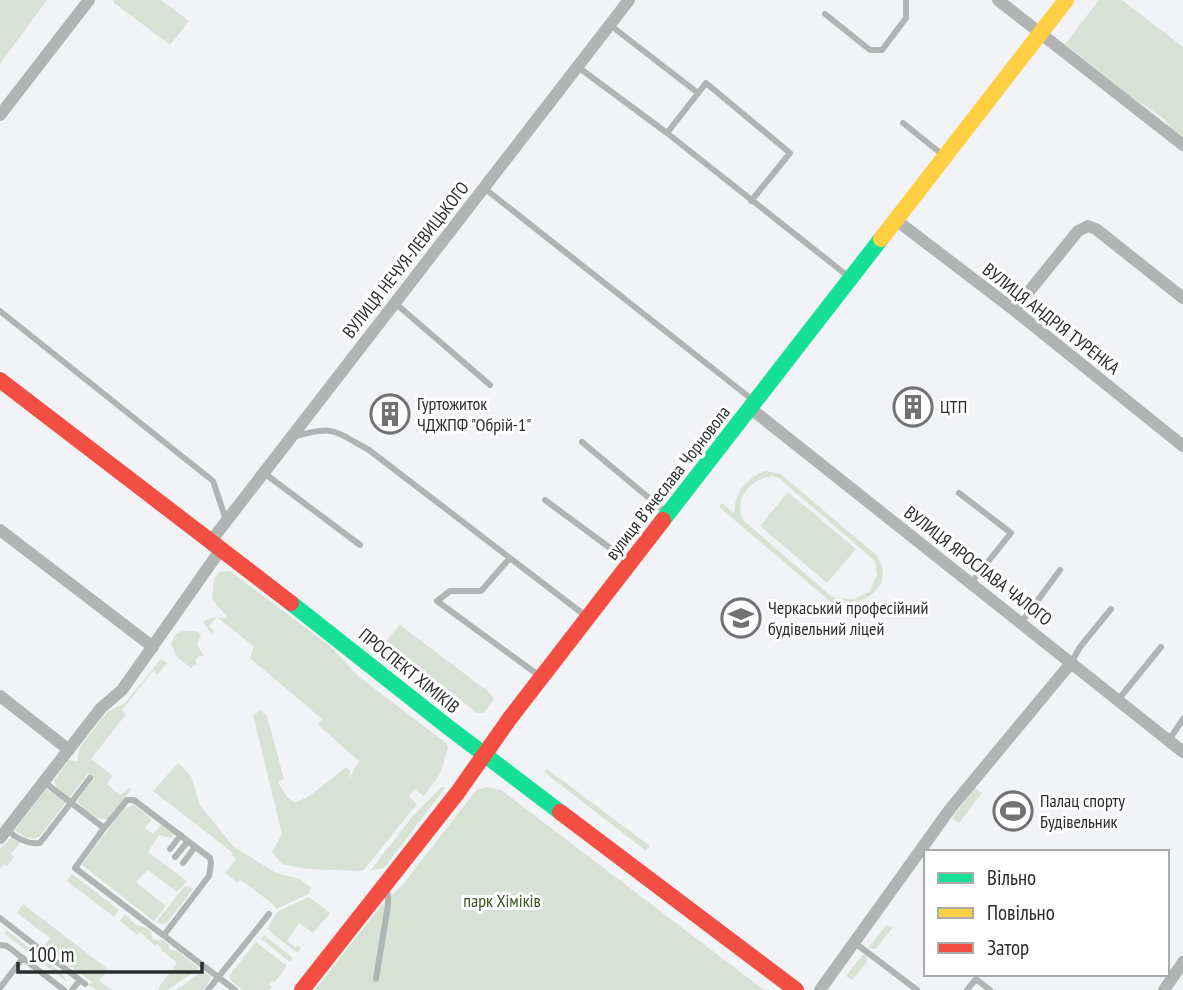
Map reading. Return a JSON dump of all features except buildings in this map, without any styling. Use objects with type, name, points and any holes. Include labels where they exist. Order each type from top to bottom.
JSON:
[{"type":"main road","name":"вулиця Вʼячеслава Чорновола","points":[[302,990],[458,792],[510,718],[1066,0]]},
{"type":"main road","name":"ПРОСПЕКТ ХІМІКІВ","points":[[0,380],[796,990]]},
{"type":"street","points":[[0,115],[89,0]]},
{"type":"street","name":"ВУЛИЦЯ НЕЧУЯ-ЛЕВИЦЬКОГО","points":[[3,834],[102,708],[122,690],[153,647],[216,545],[226,522],[629,0]]},
{"type":"street","points":[[998,0],[1183,145]]},
{"type":"street","name":"ВУЛИЦЯ АНДРІЯ ТУРЕНКА","points":[[896,220],[1014,310],[1183,446]]},
{"type":"street","points":[[1014,310],[1077,231],[1088,226],[1096,229],[1183,298]]},
{"type":"street","name":"ВУЛИЦЯ ЯРОСЛАВА ЧАЛОГО","points":[[753,405],[1183,751]]},
{"type":"street","points":[[0,530],[153,647]]},
{"type":"street","points":[[820,990],[950,808],[1071,663]]},
{"type":"street","points":[[0,696],[69,750]]},
{"type":"street","points":[[1164,990],[1183,962]]},
{"type":"lane","points":[[825,14],[870,50],[881,50],[906,18],[906,0]]},
{"type":"lane","points":[[610,25],[698,93]]},
{"type":"lane","points":[[578,67],[667,133],[851,278]]},
{"type":"lane","points":[[667,133],[706,83],[790,153],[751,201]]},
{"type":"lane","points":[[903,123],[945,157]]},
{"type":"lane","points":[[484,188],[753,405]]},
{"type":"lane","points":[[395,303],[490,385]]},
{"type":"lane","points":[[0,311],[213,481],[226,522]]},
{"type":"lane","points":[[291,438],[319,430],[333,430],[369,450],[588,618]]},
{"type":"lane","points":[[582,442],[669,514]]},
{"type":"lane","points":[[264,473],[360,545]]},
{"type":"lane","points":[[959,493],[1011,533],[971,583]]},
{"type":"lane","points":[[545,500],[631,564]]},
{"type":"lane","points":[[509,559],[481,591],[450,591],[437,601],[542,678]]},
{"type":"lane","points":[[1021,623],[1060,570]]},
{"type":"lane","points":[[1071,663],[1080,646],[1111,609]]},
{"type":"lane","points":[[1118,700],[1161,647]]},
{"type":"lane","points":[[1169,740],[1183,719]]},
{"type":"lane","points":[[3,834],[40,843],[90,778]]},
{"type":"lane","points":[[44,782],[104,828]]},
{"type":"lane","points":[[164,934],[209,876],[211,863],[209,858],[172,825],[130,799],[104,828],[75,868],[235,990]]},
{"type":"lane","points":[[170,849],[181,835]]},
{"type":"lane","points":[[175,857],[188,841]]},
{"type":"lane","points":[[183,863],[195,847]]},
{"type":"lane","points":[[376,979],[388,905],[388,895],[383,887]]},
{"type":"lane","points":[[208,990],[269,914]]},
{"type":"lane","points":[[0,918],[82,982],[72,990]]},
{"type":"lane","points":[[853,942],[916,990]]},
{"type":"lane","points":[[0,945],[7,946],[64,990]]},
{"type":"lane","points":[[0,988],[23,958]]},
{"type":"lane","points":[[967,990],[976,979],[990,990]]},
{"type":"green space","points":[[0,0],[47,0],[0,64]]},
{"type":"green space","points":[[161,0],[189,21],[170,45],[113,2]]},
{"type":"green space","points":[[1099,0],[1122,0],[1183,47],[1183,138],[1171,129],[1163,118],[1129,95],[1065,44]]},
{"type":"green space","points":[[765,471],[781,474],[876,555],[883,574],[881,583],[870,596],[861,601],[841,604],[839,609],[719,507],[722,503],[734,513],[739,492]],"holes":[[[773,476],[780,479],[875,561],[877,575],[869,592],[854,599],[830,595],[743,520],[741,504],[746,491],[765,478]]]},
{"type":"green space","points":[[788,492],[856,549],[827,583],[760,526]]},
{"type":"green space","points":[[230,571],[331,647],[358,676],[446,743],[448,748],[440,774],[424,796],[414,789],[409,797],[417,804],[363,871],[306,869],[282,864],[272,852],[282,834],[253,715],[261,710],[267,716],[284,779],[278,782],[287,797],[295,803],[311,795],[346,767],[350,770],[349,779],[359,761],[318,725],[322,719],[250,658],[254,647],[218,618],[228,618],[212,599],[214,579],[219,572]]},
{"type":"green space","points":[[216,618],[209,626],[214,632],[211,633],[203,622]]},
{"type":"green space","points":[[400,625],[490,693],[494,700],[483,713],[477,713],[386,641]]},
{"type":"green space","points":[[183,631],[201,634],[197,645],[204,656],[199,656],[197,664],[191,668],[177,657],[171,644],[175,635]]},
{"type":"green space","points":[[161,659],[167,663],[158,674],[153,671],[122,710],[126,714],[91,759],[113,776],[107,784],[120,795],[129,788],[131,790],[108,819],[96,817],[78,802],[94,779],[88,774],[69,798],[57,789],[54,781],[69,760],[77,761],[80,747],[107,712],[125,703]]},
{"type":"green space","points":[[178,763],[191,776],[200,805],[233,846],[276,873],[300,879],[311,888],[308,894],[276,909],[241,880],[238,883],[225,873],[236,859],[233,853],[153,791]]},
{"type":"green space","points":[[547,769],[650,846],[646,851],[544,772]]},
{"type":"green space","points":[[441,787],[446,787],[384,868],[370,871],[412,817]]},
{"type":"green space","name":"парк Хіміків","points":[[486,787],[501,790],[764,990],[315,990],[471,797],[477,790]]},
{"type":"green space","points":[[975,788],[982,793],[959,823],[952,818]]},
{"type":"green space","points":[[46,789],[66,802],[40,836],[27,838],[15,830]]},
{"type":"green space","points":[[134,805],[152,819],[145,828],[153,834],[161,825],[173,834],[171,838],[159,835],[148,852],[187,881],[177,892],[148,870],[136,882],[166,906],[154,921],[82,865],[123,809]]},
{"type":"green space","points":[[13,836],[21,842],[11,854],[14,857],[7,866],[4,864],[0,869],[0,849]]},
{"type":"green space","points":[[72,874],[119,910],[114,917],[67,881]]},
{"type":"green space","points":[[184,887],[193,889],[167,923],[156,922]]},
{"type":"green space","points":[[309,897],[330,913],[313,933],[299,923],[287,941],[301,948],[297,953],[267,929],[277,912]]},
{"type":"green space","points":[[23,904],[109,970],[99,980],[111,990],[96,990],[87,984],[93,983],[44,947],[50,938],[17,913]]},
{"type":"green space","points":[[125,914],[137,926],[151,931],[152,939],[161,939],[170,946],[169,949],[177,951],[199,968],[168,990],[159,990],[177,963],[157,944],[155,946],[140,932],[137,935],[120,921]]},
{"type":"green space","points":[[0,925],[62,973],[67,982],[5,934],[7,931]]},
{"type":"green space","points":[[886,925],[893,927],[876,949],[868,948]]},
{"type":"green space","points":[[264,935],[293,958],[290,962],[261,939]]},
{"type":"green space","points":[[256,942],[287,966],[275,982],[272,980],[269,984],[272,987],[270,990],[243,990],[231,981],[229,976]]},
{"type":"green space","points":[[863,954],[867,956],[867,962],[852,980],[846,976]]},
{"type":"green space","points":[[203,971],[211,977],[204,990],[176,990]]},
{"type":"traffic: fast","points":[[663,520],[881,239]]},
{"type":"traffic: fast","points":[[291,603],[560,812]]},
{"type":"traffic: slow","points":[[881,239],[1066,0]]},
{"type":"traffic: jam","points":[[0,380],[291,603]]},
{"type":"traffic: jam","points":[[302,990],[458,792],[510,718],[663,520]]},
{"type":"traffic: jam","points":[[560,812],[796,990]]},
{"type":"place","name":"ЦТП","points":[[913,407]]},
{"type":"place","name":"Гуртожиток ЧДЖПФ \"Обрій-1\"","points":[[390,414]]},
{"type":"place","name":"Черкаський професійний будівельний ліцей","points":[[741,618]]},
{"type":"place","name":"Палац спорту Будівельник","points":[[1013,811]]}]
